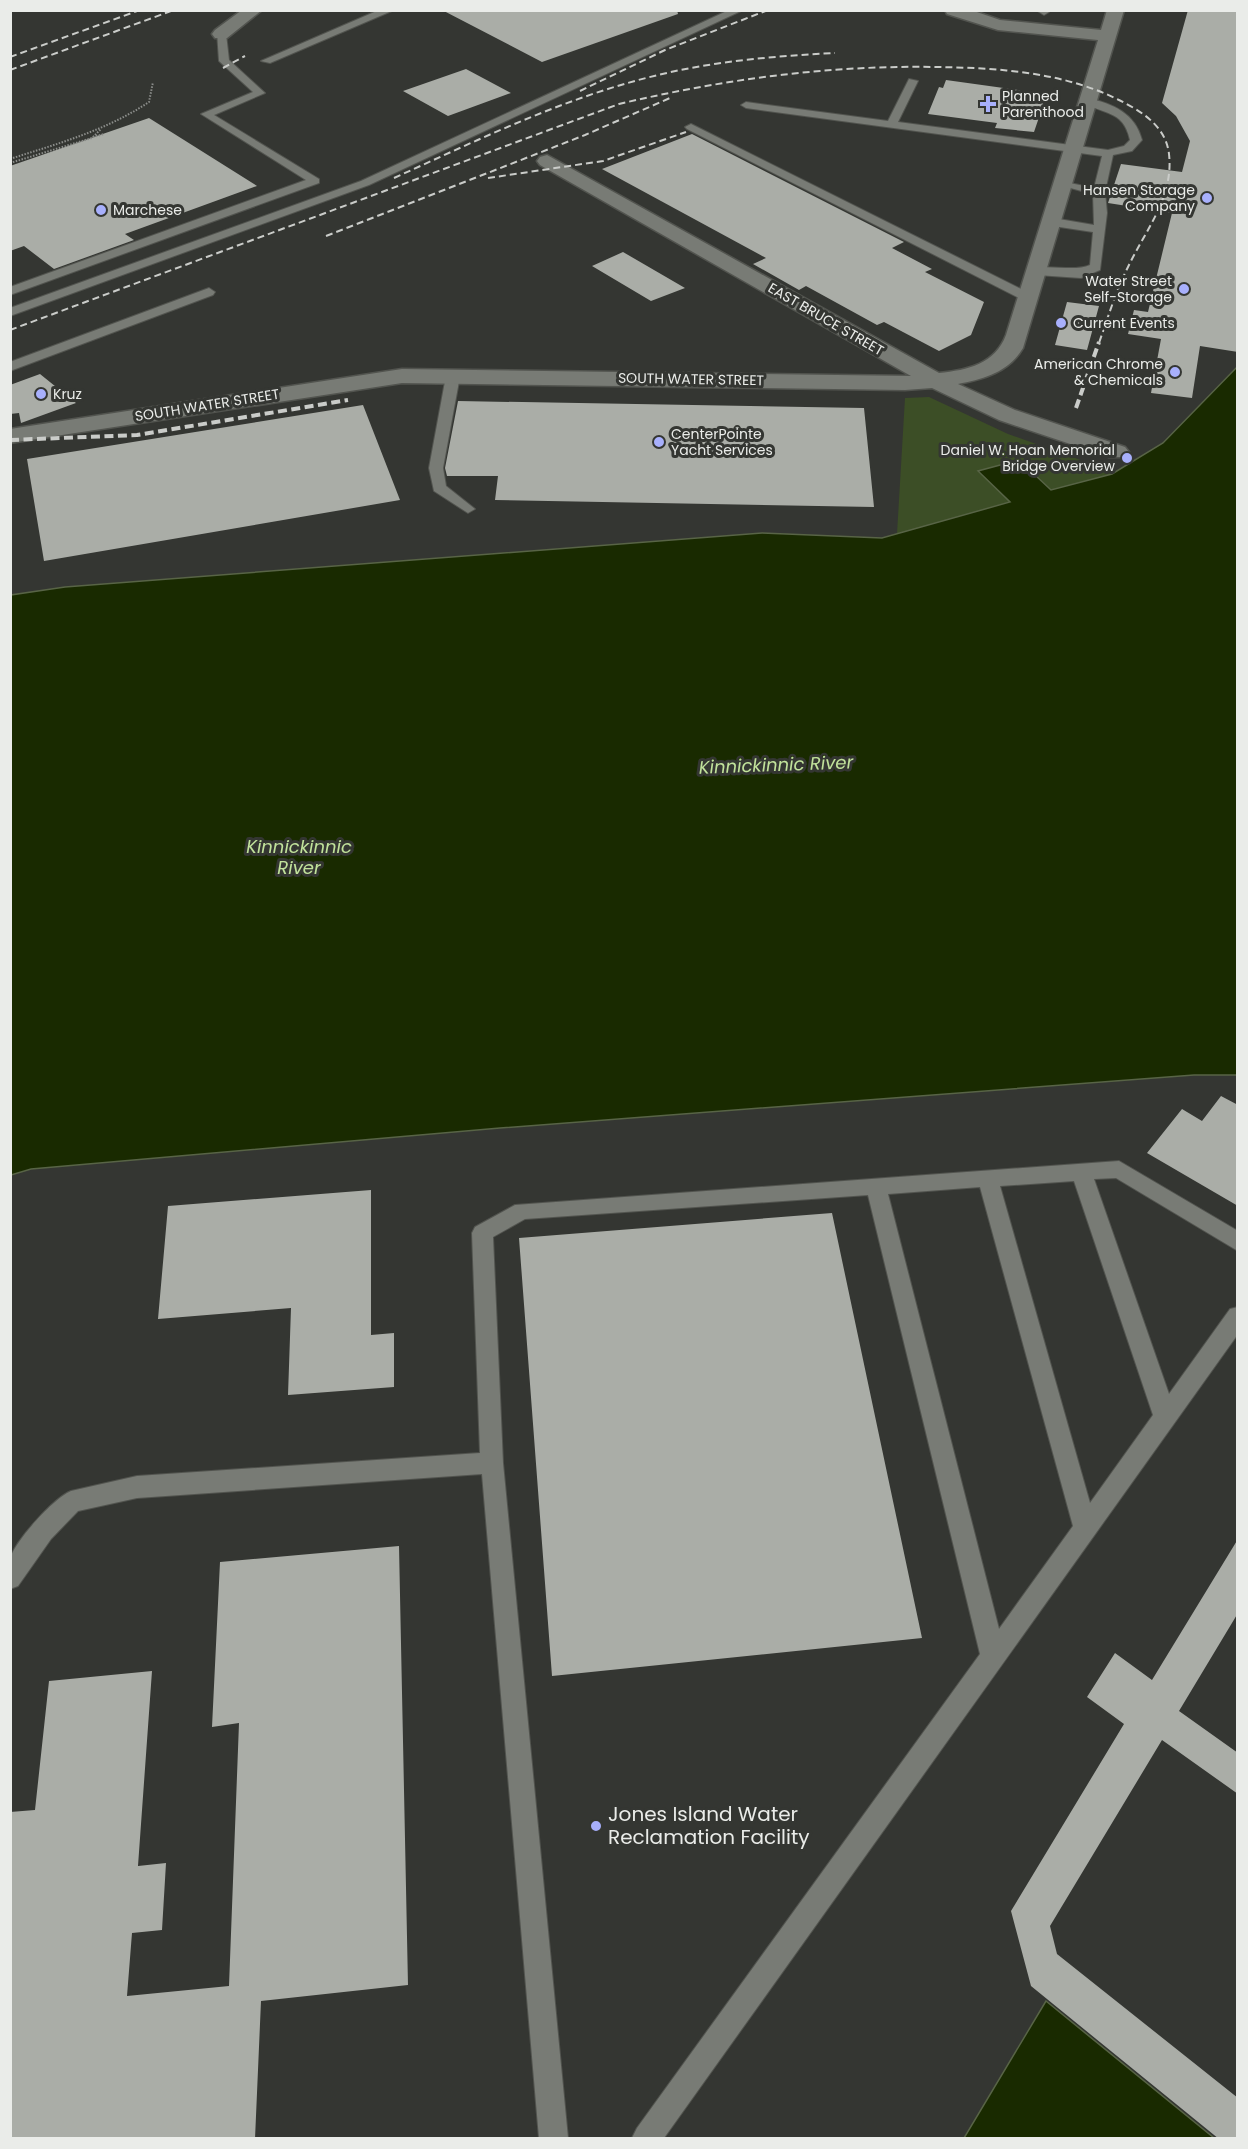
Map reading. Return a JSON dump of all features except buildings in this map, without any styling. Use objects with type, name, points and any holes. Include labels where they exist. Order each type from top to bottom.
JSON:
[{"type":"street","points":[[221,34],[254,10]]},
{"type":"street","points":[[953,10],[970,18],[998,25],[1108,36]]},
{"type":"street","name":"SOUTH WATER STREET","points":[[10,436],[372,380],[453,376],[905,383],[934,380],[988,369],[1010,352],[1077,148],[1088,101],[1116,10]]},
{"type":"street","name":"EAST BRUCE STREET","points":[[547,161],[934,380],[1007,415],[1117,452]]},
{"type":"lane","points":[[266,61],[389,10]]},
{"type":"lane","points":[[669,29],[719,10]]},
{"type":"lane","points":[[10,312],[365,183],[738,10]]},
{"type":"lane","points":[[10,291],[315,181],[206,114],[260,93],[224,61],[221,34]]},
{"type":"lane","points":[[892,124],[913,81]]},
{"type":"lane","points":[[746,105],[1108,153],[1128,149],[1136,140],[1135,129],[1126,117],[1113,108],[1088,101]]},
{"type":"lane","points":[[691,127],[1029,298]]},
{"type":"lane","points":[[1037,271],[1081,274],[1096,267],[1101,213],[1099,192],[1108,153]]},
{"type":"lane","points":[[1065,185],[1099,192]]},
{"type":"lane","points":[[1053,222],[1099,229]]},
{"type":"lane","points":[[10,367],[209,292]]},
{"type":"lane","points":[[453,376],[436,468],[439,488],[468,509]]},
{"type":"lane","points":[[554,2139],[492,1463],[482,1233],[522,1210],[1119,1169],[1238,1242]]},
{"type":"lane","points":[[1081,1171],[1165,1416]]},
{"type":"lane","points":[[988,1178],[1085,1528]]},
{"type":"lane","points":[[876,1186],[993,1655]]},
{"type":"lane","points":[[647,2139],[1238,1316]]},
{"type":"lane","points":[[10,1578],[43,1531],[71,1502],[138,1487],[492,1463]]},
{"type":"path","points":[[14,158],[102,128],[149,102],[153,82]]},
{"type":"path","points":[[92,138],[102,128]]},
{"type":"path","points":[[10,163],[104,134]]},
{"type":"shaded area","points":[[929,397],[1008,434],[1100,467],[1112,474],[897,534],[905,398]]},
{"type":"water","name":"Kinnickinnic River","points":[[1237,367],[1237,1075],[1194,1075],[500,1128],[31,1169],[11,1175],[11,595],[65,587],[762,533],[882,538],[1010,502],[978,471],[1019,460],[1051,490],[1112,474],[1163,443]]},
{"type":"water","points":[[1046,2001],[1214,2138],[964,2138]]},
{"type":"railway","points":[[10,57],[140,10]]},
{"type":"railway","points":[[10,70],[174,10]]},
{"type":"railway","points":[[580,91],[665,50],[768,10]]},
{"type":"railway","points":[[394,178],[524,120],[624,84],[680,70],[724,63],[835,53]]},
{"type":"railway","points":[[223,68],[245,56]]},
{"type":"railway","points":[[10,330],[619,104],[698,87],[777,75],[857,68],[938,67],[1007,70],[1076,83],[1136,109],[1163,135],[1169,154],[1169,170],[1163,199],[1124,276],[1099,343]]},
{"type":"railway","points":[[326,236],[585,135],[670,98]]},
{"type":"railway","points":[[488,178],[603,161],[686,132]]},
{"type":"railway","points":[[1076,408],[1099,342]]},
{"type":"railway","points":[[10,440],[137,435],[348,400]]},
{"type":"place","name":"Planned Parenthood","points":[[988,104]]},
{"type":"place","name":"Hansen Storage Company","points":[[1207,198]]},
{"type":"place","name":"Marchese","points":[[101,210]]},
{"type":"place","name":"Water Street Self-Storage","points":[[1184,289]]},
{"type":"place","name":"Current Events","points":[[1061,323]]},
{"type":"place","name":"American Chrome & Chemicals","points":[[1175,372]]},
{"type":"place","name":"Kruz","points":[[41,394]]},
{"type":"place","name":"CenterPointe Yacht Services","points":[[659,442]]},
{"type":"place","name":"Daniel W. Hoan Memorial Bridge Overview","points":[[1127,458]]},
{"type":"place","name":"Jones Island Water Reclamation Facility","points":[[596,1826]]}]
